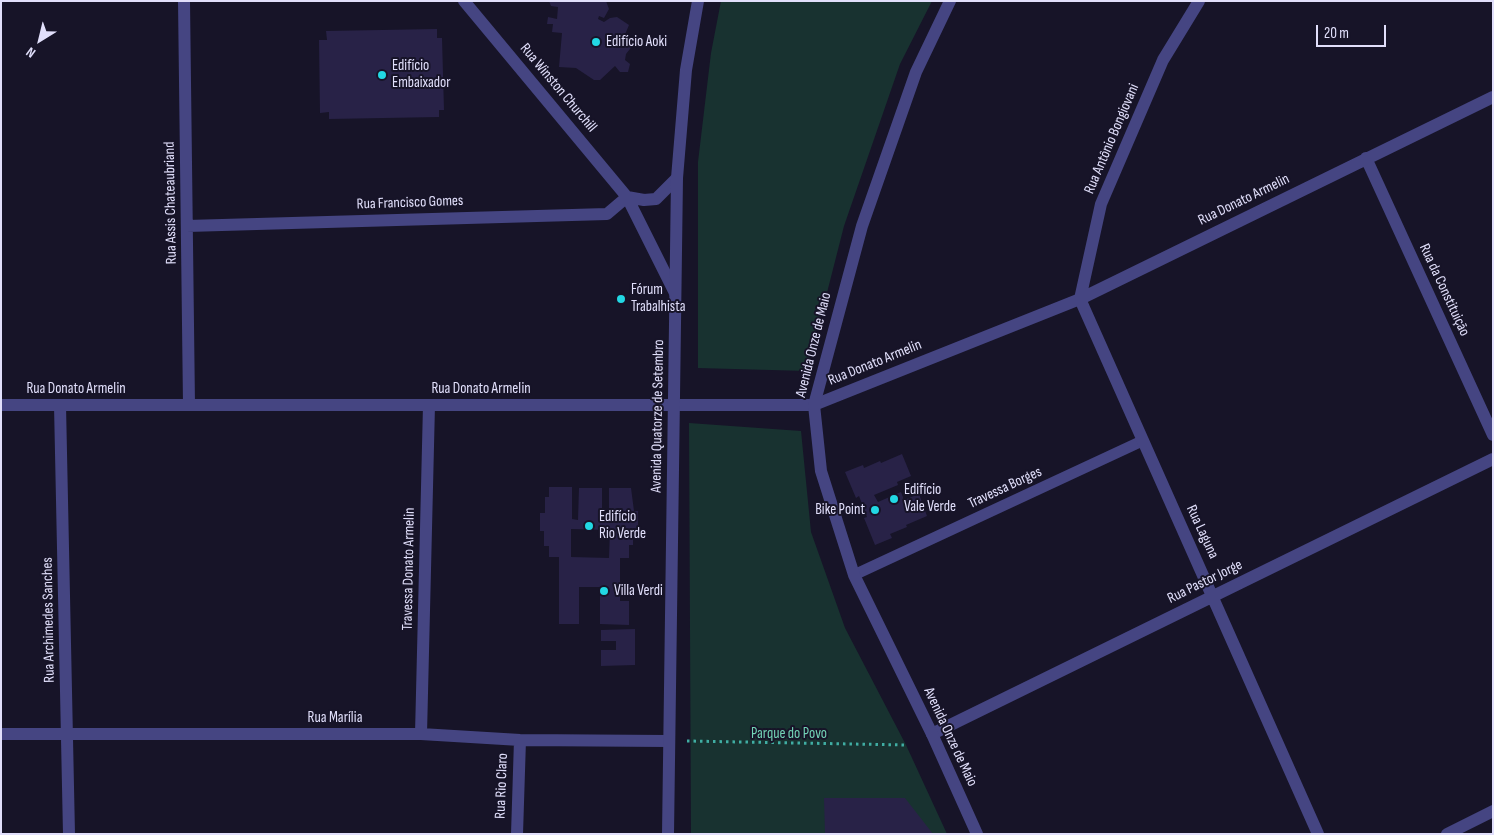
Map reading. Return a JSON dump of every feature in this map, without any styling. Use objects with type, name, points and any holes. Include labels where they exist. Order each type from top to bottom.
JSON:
[{"type":"street","name":"Rua Assis Chateaubriand","points":[[184,1],[189,405]]},
{"type":"street","name":"Rua Winston Churchill","points":[[464,1],[627,196],[675,293]]},
{"type":"street","name":"Avenida Quatorze de Setembro","points":[[668,834],[677,178],[686,70],[698,1]]},
{"type":"street","name":"Avenida Onze de Maio","points":[[950,1],[916,72],[862,226],[814,405],[821,471],[854,575],[932,734],[976,834]]},
{"type":"street","name":"Rua Antônio Bongiovani","points":[[1080,299],[1101,204],[1164,60],[1199,1]]},
{"type":"street","name":"Rua Donato Armelin","points":[[1,405],[814,405],[1080,299],[1493,97]]},
{"type":"street","name":"Rua da Constituição","points":[[1366,158],[1493,435]]},
{"type":"street","points":[[627,196],[644,200],[656,199],[677,178]]},
{"type":"street","name":"Rua Francisco Gomes","points":[[188,226],[607,214],[627,196]]},
{"type":"street","name":"Rua Laguna","points":[[1080,299],[1142,441],[1214,596],[1318,834]]},
{"type":"street","name":"Rua Archimedes Sanches","points":[[60,405],[69,734],[69,834]]},
{"type":"street","name":"Travessa Donato Armelin","points":[[421,734],[429,405]]},
{"type":"street","name":"Rua Pastor Jorge","points":[[932,734],[1493,459]]},
{"type":"street","name":"Rua Marília","points":[[1,734],[421,734],[520,740],[668,741]]},
{"type":"street","name":"Rua Rio Claro","points":[[517,834],[520,740]]},
{"type":"street","points":[[1447,834],[1493,811]]},
{"type":"lane","name":"Travessa Borges","points":[[854,575],[1142,441]]},
{"type":"path","points":[[668,741],[906,745]]},
{"type":"green space","points":[[721,1],[932,1],[900,64],[844,226],[807,371],[698,368],[698,162],[711,53]]},
{"type":"green space","name":"Parque do Povo","points":[[689,423],[801,431],[811,532],[845,628],[906,745],[947,834],[691,834]]},
{"type":"building","name":"Edifício Aoki","points":[[549,1],[606,1],[609,9],[604,18],[599,16],[598,19],[604,22],[610,18],[617,17],[629,25],[624,37],[630,39],[633,45],[626,54],[625,60],[630,64],[628,72],[620,72],[615,66],[600,80],[594,80],[576,68],[559,67],[562,33],[552,32],[553,24],[547,24],[548,17],[557,19],[558,7],[551,6]]},
{"type":"building","name":"Edifício Embaixador","points":[[437,29],[437,38],[442,38],[444,110],[439,110],[439,117],[329,119],[329,112],[320,113],[319,40],[327,40],[326,31]]},
{"type":"building","name":"Edifício Vale Verde","points":[[902,454],[911,476],[897,482],[898,485],[874,495],[878,502],[901,492],[904,500],[919,494],[927,516],[906,525],[907,527],[890,534],[892,538],[875,545],[864,518],[867,517],[859,496],[856,498],[845,472],[863,465],[864,468],[880,461],[881,463]]},
{"type":"building","points":[[549,487],[572,487],[572,519],[578,520],[579,488],[602,488],[602,522],[609,522],[609,488],[631,488],[634,511],[638,511],[638,532],[633,533],[633,545],[629,545],[629,558],[620,558],[620,601],[629,601],[629,625],[600,624],[600,587],[579,587],[579,624],[559,624],[559,557],[549,557],[549,546],[544,546],[544,531],[540,531],[540,513],[545,513],[545,497],[549,497]],"holes":[[[571,529],[610,530],[609,558],[571,557]]]},
{"type":"building","points":[[635,629],[635,665],[601,666],[601,650],[616,650],[616,641],[601,641],[601,630]]},
{"type":"building","points":[[824,798],[905,798],[933,834],[825,834]]},
{"type":"place","name":"Edifício Aoki","points":[[596,42]]},
{"type":"place","name":"Edifício Embaixador","points":[[382,75]]},
{"type":"place","name":"Fórum Trabalhista","points":[[621,299]]},
{"type":"place","name":"Edifício Vale Verde","points":[[894,499]]},
{"type":"place","name":"Bike Point","points":[[875,510]]},
{"type":"place","name":"Edifício Rio Verde","points":[[589,526]]},
{"type":"place","name":"Villa Verdi","points":[[604,591]]}]
